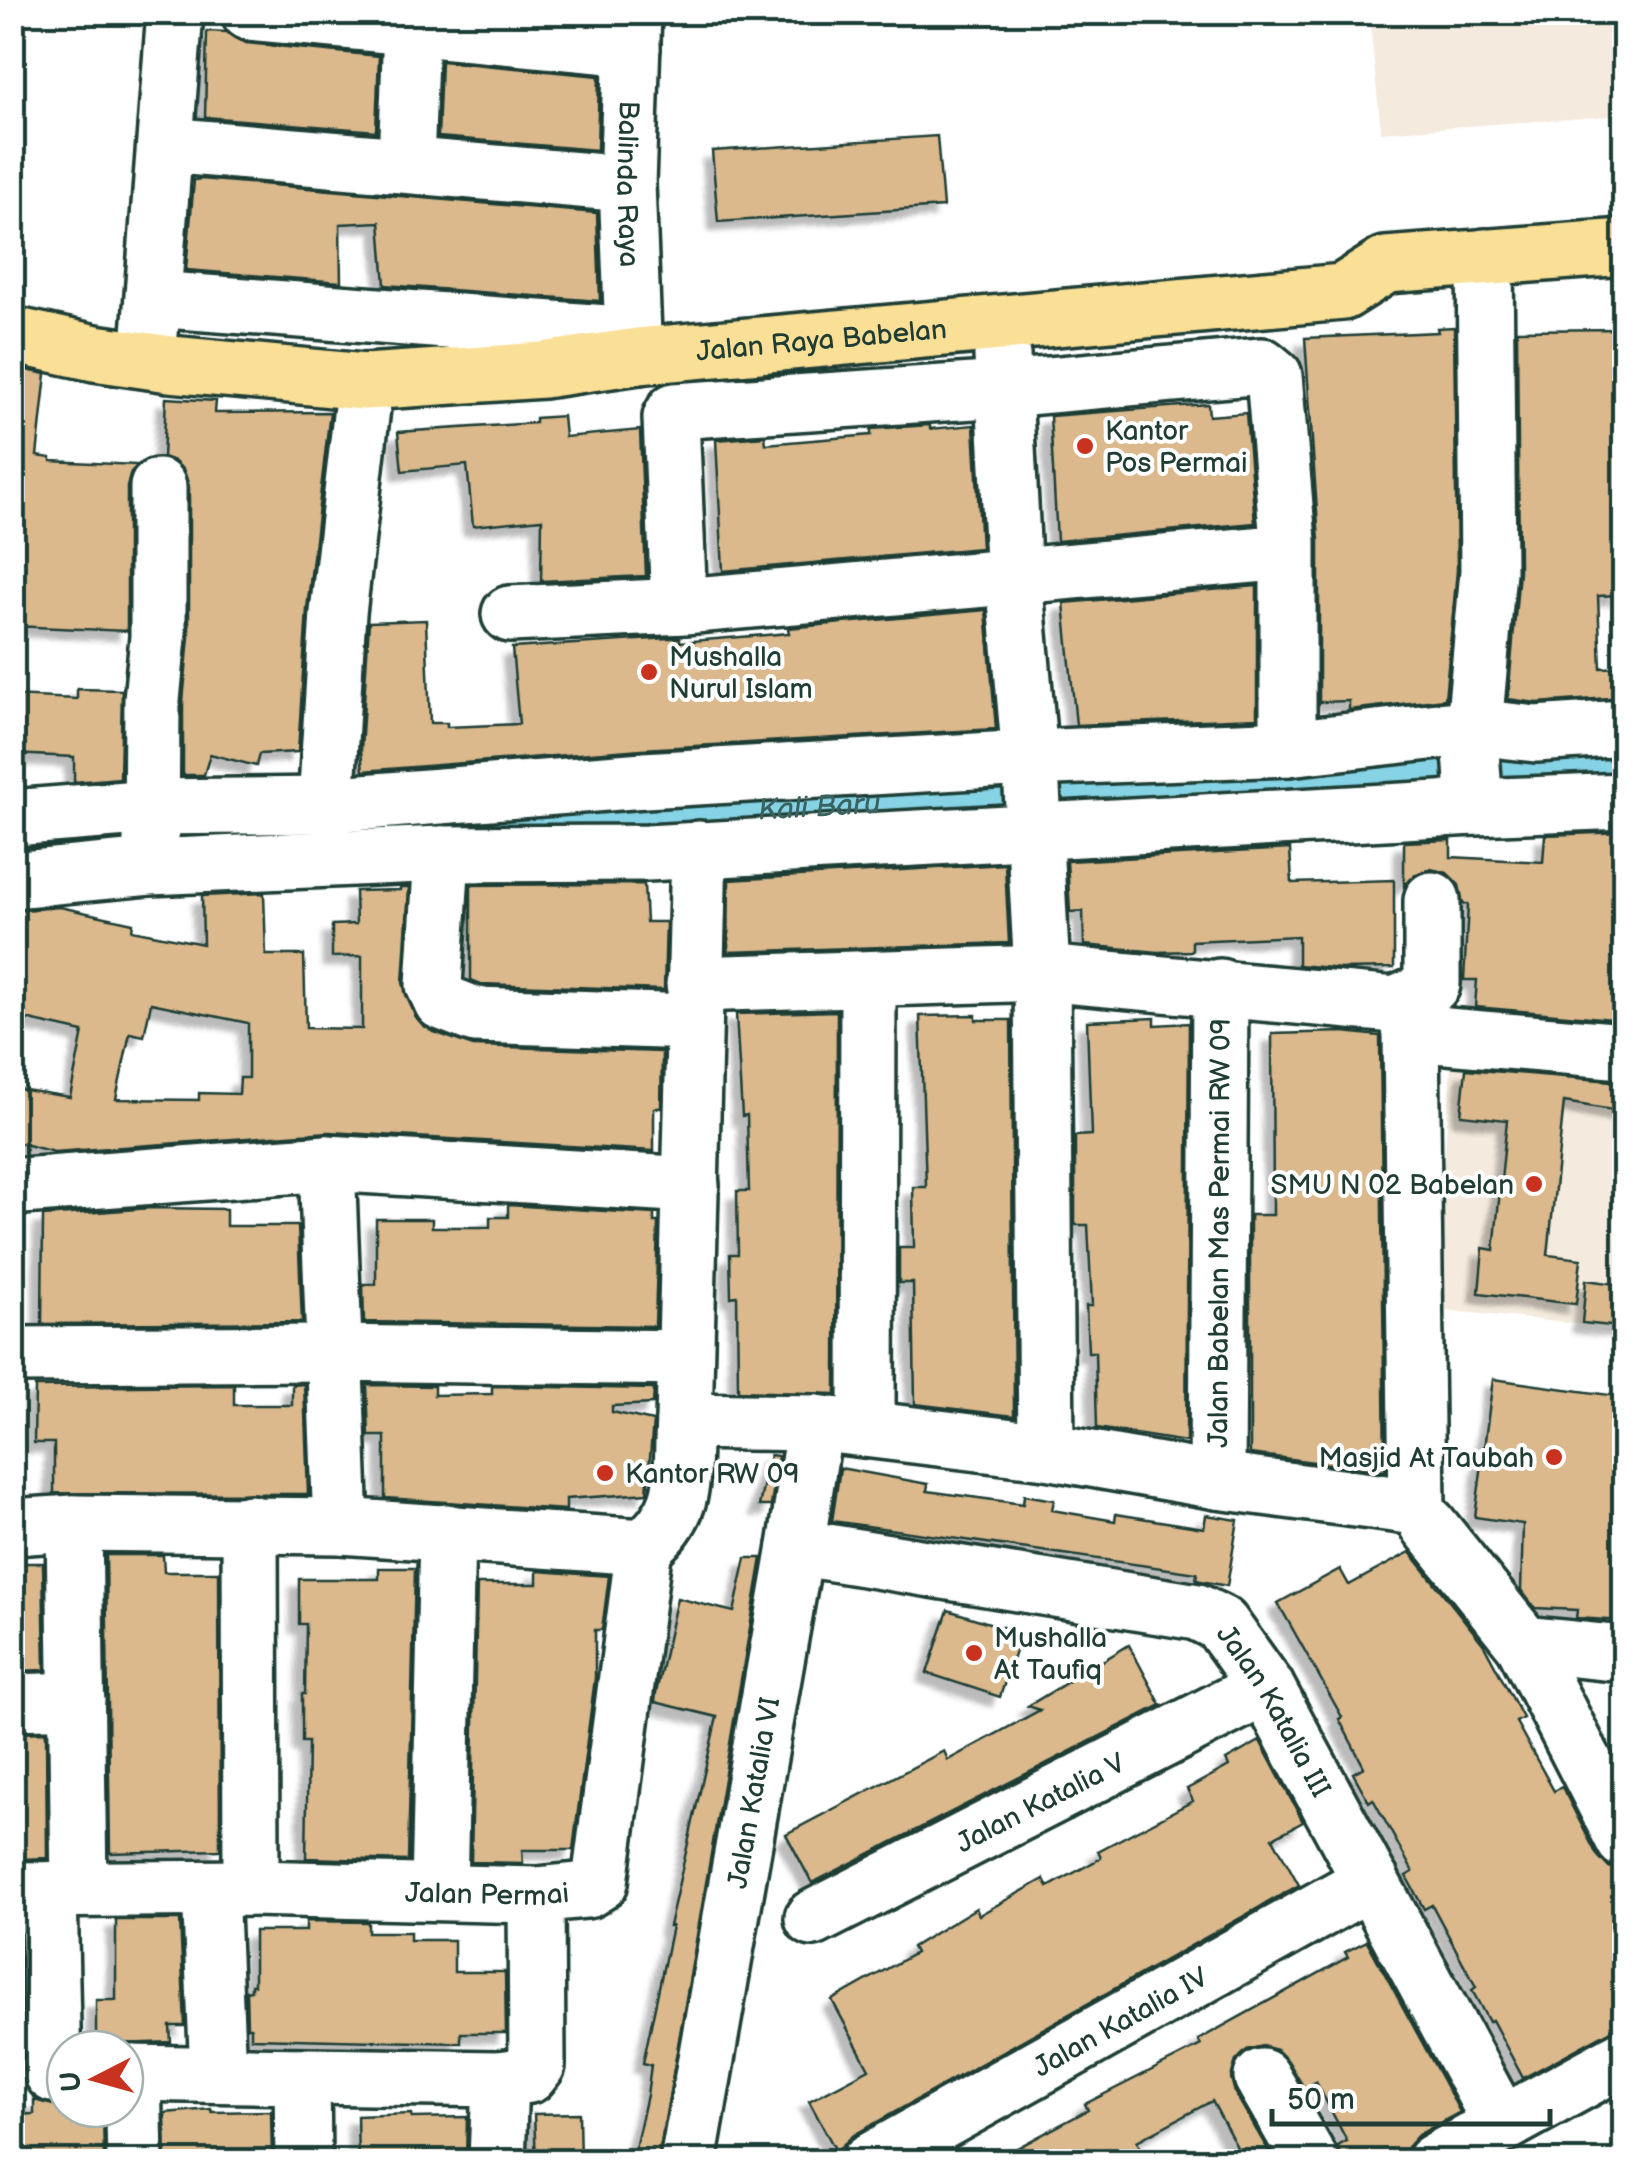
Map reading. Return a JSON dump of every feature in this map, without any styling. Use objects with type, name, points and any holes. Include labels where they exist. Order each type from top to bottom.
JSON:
[{"type":"main road","name":"Jalan Raya Babelan","points":[[12,335],[147,360],[365,382],[543,370],[636,345],[1000,322],[1343,292],[1386,265],[1624,247]]},
{"type":"street","points":[[147,360],[175,12]]},
{"type":"street","points":[[249,12],[411,28],[632,30]]},
{"type":"street","points":[[406,164],[411,28]]},
{"type":"street","name":"Balinda Raya","points":[[632,30],[627,184],[636,345]]},
{"type":"street","points":[[165,144],[627,184]]},
{"type":"street","points":[[1474,801],[1472,733],[1488,571],[1486,257]]},
{"type":"street","points":[[153,298],[636,345]]},
{"type":"street","points":[[1000,322],[1042,973],[1046,1451]]},
{"type":"street","points":[[679,606],[671,418],[675,411],[1267,368],[1274,376],[1288,541],[1288,748]]},
{"type":"street","points":[[326,805],[338,613],[365,382]]},
{"type":"street","points":[[151,839],[158,487]]},
{"type":"street","points":[[510,614],[679,606],[1286,552]]},
{"type":"street","points":[[12,880],[151,839],[326,805],[656,824],[1033,795],[1288,748],[1472,733],[1536,734],[1624,728]]},
{"type":"street","points":[[12,818],[151,839],[442,854],[656,824],[1033,795],[1624,801]]},
{"type":"street","points":[[14,1514],[74,1523],[341,1526],[644,1548],[668,1524],[678,1507],[684,1422],[694,1003],[656,824]]},
{"type":"street","name":"Jalan Babelan Mas Permai RW 09","points":[[442,854],[434,985],[442,1002],[475,1016],[694,1003],[868,980],[1042,973],[1220,987],[1403,1019],[1417,1507],[1217,1480],[1046,1451],[841,1426],[684,1422]]},
{"type":"street","points":[[1432,900],[1432,984],[1403,1019],[1624,1051]]},
{"type":"street","points":[[841,1426],[868,980]]},
{"type":"street","name":"Jalan Babelan Mas Permai RW 09","points":[[1217,1480],[1220,987]]},
{"type":"street","points":[[12,1190],[22,1186],[327,1163],[691,1184]]},
{"type":"street","points":[[327,1163],[341,1526]]},
{"type":"street","points":[[12,1355],[334,1353],[686,1358]]},
{"type":"street","name":"Jalan Katalia VI","points":[[688,2162],[796,1547],[841,1426]]},
{"type":"street","points":[[44,2073],[47,1890],[77,1700],[74,1523]]},
{"type":"street","points":[[218,2074],[250,1523]]},
{"type":"street","points":[[1428,1524],[1524,1644],[1605,1757],[1624,1840]]},
{"type":"street","points":[[439,1892],[447,1532]]},
{"type":"street","name":"Jalan Katalia III","points":[[796,1547],[1196,1612],[1221,1624],[1266,1687],[1502,2124]]},
{"type":"street","name":"Jalan Permai","points":[[47,1890],[230,1888],[536,1895],[587,1890],[602,1878],[644,1548]]},
{"type":"street","points":[[1524,1644],[1624,1654]]},
{"type":"street","name":"Jalan Katalia V","points":[[813,1918],[1266,1687]]},
{"type":"street","points":[[12,1702],[77,1700]]},
{"type":"street","name":"Jalan Katalia IV","points":[[869,2162],[1371,1881]]},
{"type":"street","points":[[145,2073],[525,2077],[537,2065],[536,1895]]},
{"type":"street","points":[[1434,2162],[1624,2058]]},
{"type":"street","points":[[302,2076],[302,2162]]},
{"type":"street","points":[[1262,2077],[1311,2162]]},
{"type":"street","points":[[498,2162],[500,2079]]},
{"type":"street","points":[[133,2129],[135,2162]]},
{"type":"shaded area","points":[[1369,13],[1624,13],[1624,115],[1381,132]]},
{"type":"shaded area","name":"SMU N 02 Babelan","points":[[1453,1038],[1624,1059],[1624,1329],[1434,1309]]},
{"type":"building","points":[[207,31],[227,32],[246,43],[379,56],[376,131],[205,117]]},
{"type":"building","points":[[441,61],[599,76],[597,150],[438,137]]},
{"type":"building","points":[[937,136],[943,207],[718,222],[712,151]]},
{"type":"building","points":[[194,180],[597,213],[600,301],[385,285],[380,222],[340,224],[341,282],[186,270]]},
{"type":"building","points":[[1454,327],[1457,570],[1445,699],[1349,710],[1349,701],[1319,702],[1319,541],[1305,338],[1438,332],[1437,328]]},
{"type":"building","points":[[1624,329],[1624,545],[1617,545],[1619,595],[1598,596],[1601,668],[1624,667],[1624,697],[1537,703],[1508,699],[1519,571],[1517,330]]},
{"type":"building","points":[[12,367],[46,374],[37,456],[51,461],[138,465],[131,472],[127,487],[127,631],[12,626]]},
{"type":"building","points":[[166,398],[216,401],[215,413],[330,412],[307,609],[298,752],[259,754],[256,766],[210,754],[204,775],[183,775],[183,702],[189,637],[189,487],[184,471],[163,457]]},
{"type":"building","points":[[1208,404],[1209,416],[1246,413],[1255,523],[1057,541],[1050,416]]},
{"type":"building","points":[[563,416],[565,437],[640,430],[646,576],[541,581],[542,519],[473,526],[467,465],[402,471],[398,432],[535,423],[535,418]]},
{"type":"building","points":[[930,425],[930,429],[974,425],[981,548],[723,571],[716,440],[765,436],[766,444],[871,435],[871,429]]},
{"type":"building","points":[[1257,586],[1257,718],[1076,725],[1064,603]]},
{"type":"building","points":[[986,610],[996,729],[642,749],[363,771],[369,622],[426,620],[430,723],[447,723],[447,727],[519,724],[512,648],[669,638],[680,638],[680,642]]},
{"type":"building","points":[[77,689],[122,690],[120,778],[74,782],[74,757],[12,754],[12,696],[77,699]]},
{"type":"building","points":[[1624,832],[1624,1020],[1475,1007],[1477,980],[1464,980],[1468,904],[1463,904],[1459,885],[1447,873],[1431,869],[1416,874],[1404,886],[1404,842],[1451,840],[1451,857],[1543,862],[1545,835]]},
{"type":"building","points":[[1290,849],[1292,883],[1394,880],[1394,968],[1298,965],[1298,936],[1192,941],[1192,951],[1084,945],[1083,911],[1070,912],[1067,861]]},
{"type":"building","points":[[1005,864],[1009,943],[728,952],[729,880]]},
{"type":"building","points":[[644,884],[646,922],[666,922],[664,990],[481,984],[471,980],[471,885]]},
{"type":"building","points":[[409,887],[403,983],[415,1016],[431,1031],[473,1046],[662,1052],[661,1108],[654,1108],[654,1151],[329,1132],[54,1152],[12,1141],[12,1088],[70,1097],[83,1032],[12,1016],[12,911],[60,907],[133,923],[132,930],[203,944],[202,896],[264,893],[266,955],[304,955],[306,1028],[362,1029],[362,956],[332,957],[332,925],[356,924],[355,891]],"holes":[[[151,1003],[248,1023],[248,1078],[240,1078],[239,1094],[199,1093],[199,1100],[116,1099],[130,1033],[144,1036]]]},
{"type":"building","points":[[837,1011],[836,1394],[738,1391],[737,1296],[731,1297],[730,1254],[738,1254],[737,1191],[749,1191],[747,1115],[742,1116],[736,1014]]},
{"type":"building","points":[[976,1015],[976,1020],[1011,1020],[1014,1416],[915,1404],[913,1283],[899,1283],[899,1248],[914,1248],[913,1187],[926,1187],[920,1016]]},
{"type":"building","points":[[1155,1018],[1155,1025],[1189,1023],[1186,1442],[1097,1428],[1095,1352],[1088,1352],[1086,1306],[1092,1306],[1088,1225],[1075,1225],[1075,1136],[1091,1135],[1087,1021]]},
{"type":"building","points":[[1344,1032],[1380,1036],[1385,1471],[1250,1454],[1250,1215],[1273,1215],[1272,1034]]},
{"type":"building","points":[[1466,1069],[1624,1082],[1624,1112],[1564,1102],[1548,1255],[1581,1259],[1576,1304],[1479,1293],[1483,1248],[1494,1250],[1507,1120],[1461,1115]]},
{"type":"building","points":[[508,1205],[654,1214],[654,1222],[658,1222],[655,1326],[364,1322],[363,1284],[376,1284],[376,1219],[432,1219],[432,1227],[490,1227],[490,1217],[508,1217]]},
{"type":"building","points":[[151,1208],[226,1209],[226,1226],[298,1226],[302,1322],[42,1324],[43,1216]]},
{"type":"building","points":[[1586,1280],[1624,1285],[1621,1327],[1582,1323]]},
{"type":"building","name":"Masjid At Taubah","points":[[1493,1379],[1624,1397],[1624,1621],[1576,1618],[1577,1610],[1535,1608],[1521,1590],[1523,1524],[1475,1517]]},
{"type":"building","points":[[304,1384],[308,1494],[54,1493],[54,1443],[34,1443],[35,1387],[234,1385],[234,1405],[292,1405],[292,1385]]},
{"type":"building","points":[[367,1385],[434,1386],[434,1395],[492,1394],[492,1386],[654,1389],[653,1404],[612,1406],[612,1412],[653,1421],[647,1493],[566,1499],[566,1510],[385,1498],[385,1436],[369,1436]]},
{"type":"building","points":[[770,1455],[778,1456],[771,1506],[759,1506]]},
{"type":"building","points":[[840,1468],[928,1484],[927,1491],[1023,1504],[1024,1495],[1054,1500],[1052,1510],[1115,1521],[1116,1514],[1204,1528],[1206,1515],[1238,1520],[1227,1586],[1196,1580],[1197,1573],[832,1521]]},
{"type":"building","points":[[1410,1552],[1484,1645],[1523,1718],[1516,1722],[1554,1791],[1562,1787],[1597,1855],[1608,1867],[1624,1871],[1624,2023],[1523,2078],[1472,1990],[1476,1987],[1432,1905],[1424,1909],[1406,1876],[1413,1872],[1373,1799],[1369,1802],[1353,1773],[1364,1767],[1339,1719],[1342,1717],[1278,1603],[1340,1569],[1349,1585]]},
{"type":"building","points":[[106,1555],[163,1555],[164,1572],[219,1572],[220,1850],[110,1853]]},
{"type":"building","points":[[746,1558],[762,1558],[658,2162],[632,2162],[651,2065],[643,2063],[669,1926],[717,1717],[655,1702],[656,1693],[677,1598],[734,1612]]},
{"type":"building","points":[[14,1563],[43,1563],[45,1670],[12,1671]]},
{"type":"building","points":[[379,1568],[415,1568],[408,1861],[306,1858],[308,1742],[302,1742],[302,1694],[306,1624],[299,1624],[299,1579],[379,1579]]},
{"type":"building","points":[[537,1571],[609,1576],[602,1630],[595,1630],[595,1678],[573,1850],[522,1850],[523,1863],[471,1862],[477,1584],[537,1584]]},
{"type":"building","name":"Mushalla At Taufiq","points":[[948,1610],[1021,1633],[1000,1697],[927,1673]]},
{"type":"building","points":[[1129,1645],[1161,1705],[812,1883],[786,1834],[944,1751],[948,1760],[1040,1710],[1028,1706]]},
{"type":"building","points":[[46,1732],[47,1858],[21,1859],[19,1733]]},
{"type":"building","points":[[1260,1741],[1303,1822],[1273,1838],[1299,1885],[854,2135],[836,2151],[809,2101],[869,2069],[832,2000],[915,1953],[912,1947],[976,1908],[979,1915],[1044,1879],[1048,1887],[1101,1858],[1098,1851],[1193,1801],[1187,1789],[1229,1766],[1226,1760]]},
{"type":"building","points":[[116,1920],[180,1920],[185,2026],[170,2026],[171,2042],[145,2043],[145,2029],[96,2029],[96,2000],[116,2000]]},
{"type":"building","points":[[306,1921],[368,1922],[368,1932],[410,1932],[410,1940],[454,1940],[454,1972],[505,1972],[506,2033],[461,2033],[461,2043],[251,2038],[246,1991],[254,1985],[254,1931],[306,1931]]},
{"type":"building","points":[[1367,1941],[1460,2112],[1418,2135],[1407,2147],[1403,2162],[1342,2162],[1338,2146],[1347,2141],[1316,2082],[1304,2088],[1288,2061],[1277,2050],[1263,2046],[1247,2050],[1236,2061],[1231,2078],[1235,2093],[1275,2162],[1245,2162],[1212,2101],[1137,2141],[1148,2162],[991,2162],[1088,2110],[1085,2104],[1201,2045],[1198,2040],[1348,1957],[1345,1952]]},
{"type":"building","points":[[34,2100],[45,2103],[45,2129],[103,2129],[104,2162],[12,2158],[12,2115],[34,2114]]},
{"type":"building","points":[[211,2109],[271,2111],[272,2162],[238,2162],[238,2158],[166,2162],[165,2113]]},
{"type":"building","points":[[579,2113],[580,2162],[536,2162],[534,2114]]},
{"type":"building","points":[[411,2114],[412,2118],[467,2117],[466,2162],[358,2162],[357,2116]]},
{"type":"waterway","name":"Kali Baru","points":[[382,832],[1624,759]]},
{"type":"waterway","name":"Kali Baru","points":[[12,851],[132,846]]},
{"type":"place","name":"Kantor Pos Permai","points":[[1085,446]]},
{"type":"place","name":"Mushalla Nurul Islam","points":[[649,672]]},
{"type":"place","name":"SMU N 02 Babelan","points":[[1534,1184]]},
{"type":"place","name":"Masjid At Taubah","points":[[1554,1457]]},
{"type":"place","name":"Kantor RW 09","points":[[605,1473]]},
{"type":"place","name":"Mushalla At Taufiq","points":[[974,1653]]}]
